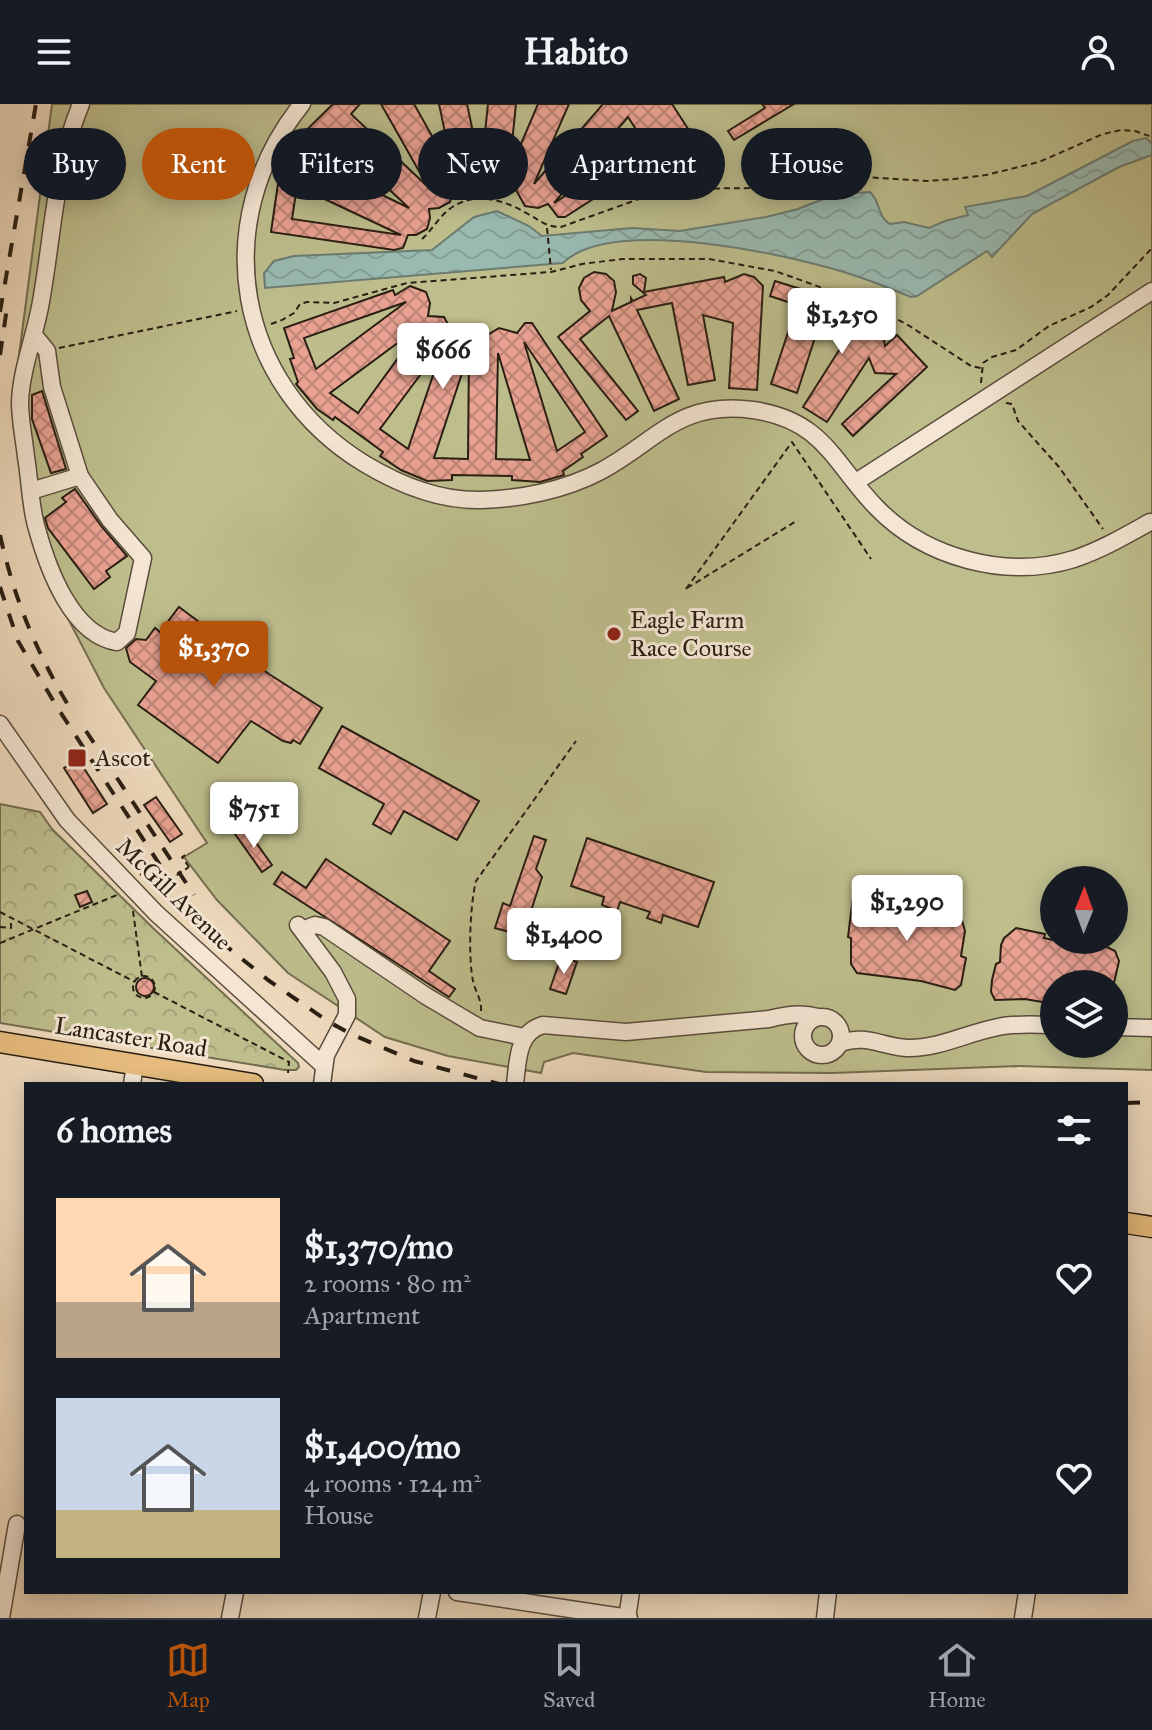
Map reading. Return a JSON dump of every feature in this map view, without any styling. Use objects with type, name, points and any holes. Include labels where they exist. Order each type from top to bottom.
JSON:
[{"type":"main road","name":"Lancaster Road","points":[[0,1042],[134,1074],[229,1082]]},
{"type":"main road","points":[[1128,1223],[1152,1227]]},
{"type":"street","points":[[34,335],[47,351],[52,387],[80,476],[110,520],[143,558],[127,633],[117,642],[102,640],[80,621],[62,591],[37,528],[21,422],[20,399],[34,335],[61,168],[70,131],[81,104]]},
{"type":"street","points":[[302,104],[290,119],[263,169],[251,209],[246,250],[255,329],[270,366],[288,396],[313,424],[349,454],[389,478],[435,495],[479,500],[547,491],[600,472],[674,422],[695,414],[734,409],[763,412],[793,422],[832,450],[874,506],[895,525],[918,541],[975,562],[1000,566],[1046,565],[1071,560],[1112,543],[1150,522]]},
{"type":"street","points":[[856,482],[1152,291]]},
{"type":"street","points":[[31,491],[80,476]]},
{"type":"street","name":"McGill Avenue","points":[[0,724],[67,820],[156,913],[324,1066]]},
{"type":"street","points":[[322,1082],[330,1047],[347,1015],[347,999],[338,979],[300,928],[324,927],[426,996],[480,1028],[524,1037]]},
{"type":"street","points":[[515,1082],[524,1037],[532,1029],[543,1025],[626,1032],[801,1014],[830,1018],[839,1034],[916,1048],[1008,1025],[1040,1025]]},
{"type":"street","points":[[818,1017],[807,1024],[803,1036],[807,1048],[818,1054],[831,1052],[839,1034]]},
{"type":"street","points":[[769,1019],[787,1025],[803,1036]]},
{"type":"street","points":[[1128,1027],[1152,1028]]},
{"type":"street","points":[[0,1522],[22,1525],[1,1618]]},
{"type":"street","points":[[230,1618],[235,1594]]},
{"type":"street","points":[[427,1618],[432,1594]]},
{"type":"street","points":[[470,1594],[628,1618],[631,1594]]},
{"type":"street","points":[[825,1618],[828,1594]]},
{"type":"street","points":[[1023,1618],[1027,1594]]},
{"type":"path","points":[[422,239],[445,212],[459,203],[476,198],[513,204],[546,227],[561,227],[667,189],[755,188],[831,175],[927,181],[954,179],[1039,162],[1103,134],[1121,130],[1152,137]]},
{"type":"path","points":[[546,227],[551,272]]},
{"type":"path","points":[[1112,543],[1059,467],[1018,421],[1012,404],[998,403],[980,382],[981,368],[992,357],[1016,350],[1049,326],[1091,307],[1108,295],[1152,248]]},
{"type":"path","points":[[255,329],[282,320],[300,304],[334,303],[407,283],[551,272],[622,259],[709,259],[775,271],[865,303],[908,325],[971,366],[981,368]]},
{"type":"path","points":[[47,351],[206,316],[251,310]]},
{"type":"path","points":[[798,520],[686,589],[792,442],[871,559]]},
{"type":"path","points":[[481,1020],[482,1004],[473,980],[472,965],[471,900],[476,881],[576,741]]},
{"type":"path","points":[[148,869],[160,886],[189,867],[182,857],[189,853]]},
{"type":"path","points":[[132,880],[154,865]]},
{"type":"path","points":[[0,943],[120,894]]},
{"type":"path","points":[[133,906],[142,977]]},
{"type":"path","points":[[0,912],[135,982]]},
{"type":"path","points":[[11,917],[11,938]]},
{"type":"path","points":[[0,927],[11,928]]},
{"type":"path","points":[[135,982],[142,977]]},
{"type":"path","points":[[142,977],[152,980],[154,992]]},
{"type":"path","points":[[135,982],[135,992],[140,997],[154,992]]},
{"type":"path","points":[[154,992],[289,1062]]},
{"type":"path","points":[[289,1062],[297,1058]]},
{"type":"path","points":[[288,1073],[289,1062]]},
{"type":"green space","name":"Eagle Farm Race Course","points":[[52,104],[1152,104],[1152,1070],[1018,1066],[833,1073],[706,1072],[573,1053],[544,1062],[541,1073],[448,1056],[385,1037],[288,973],[217,900],[184,857],[207,843],[104,688],[48,580],[13,401],[39,200],[126,200],[126,128],[49,128]]},
{"type":"green space","points":[[0,804],[40,812],[52,829],[299,1067],[285,1070],[0,1023]]},
{"type":"water","points":[[1146,138],[1152,144],[1152,155],[1119,167],[1032,214],[992,257],[987,251],[917,296],[911,297],[859,277],[794,259],[752,250],[663,240],[622,242],[588,249],[563,263],[265,288],[264,273],[274,261],[294,256],[432,250],[474,217],[497,211],[529,226],[542,236],[632,228],[680,231],[766,217],[821,200],[872,200],[872,195],[890,224],[904,222],[929,228],[968,215],[965,207],[1027,196],[1133,141]]},
{"type":"building","points":[[333,104],[360,104],[351,114],[366,128],[308,128]]},
{"type":"building","points":[[381,104],[414,104],[428,128],[418,128],[418,169],[402,141],[402,128],[395,128]]},
{"type":"building","points":[[439,104],[467,104],[472,128],[444,128]]},
{"type":"building","points":[[488,104],[516,104],[514,128],[485,128]]},
{"type":"building","points":[[538,104],[569,104],[558,128],[544,128],[544,161],[534,184],[544,172],[544,200],[557,200],[554,203],[559,200],[592,200],[565,217],[558,217],[548,204],[538,208],[525,206],[522,200],[528,200],[528,128]]},
{"type":"building","points":[[603,104],[672,104],[687,128],[635,128],[628,117],[619,128],[582,128]]},
{"type":"building","points":[[762,104],[794,104],[754,128],[741,128],[741,136],[734,140],[728,131],[765,108]]},
{"type":"building","points":[[402,162],[418,178],[418,200],[451,200],[439,208],[429,209],[427,229],[416,235],[408,235],[403,248],[394,250],[271,232],[276,200],[295,200],[292,219],[401,235],[327,200],[393,200],[409,208],[400,200]]},
{"type":"building","points":[[594,272],[606,274],[614,281],[616,292],[612,311],[631,302],[631,298],[633,301],[646,295],[633,284],[633,276],[640,274],[646,278],[644,292],[724,277],[725,282],[744,274],[754,277],[763,286],[757,390],[729,388],[733,323],[703,315],[715,380],[688,385],[672,303],[637,310],[679,399],[654,411],[609,316],[580,339],[638,411],[626,420],[558,337],[590,311],[581,300],[579,288],[584,278]]},
{"type":"building","points":[[775,281],[855,306],[853,311],[873,314],[881,323],[885,346],[897,335],[927,367],[853,436],[842,424],[896,374],[875,373],[869,358],[827,422],[803,407],[848,336],[847,321],[823,313],[797,393],[771,384],[797,305],[770,296]]},
{"type":"building","points":[[410,286],[426,292],[430,303],[428,316],[444,317],[452,332],[470,328],[484,337],[499,328],[517,333],[525,323],[532,323],[607,436],[581,454],[583,457],[563,471],[564,475],[540,482],[512,480],[512,476],[452,475],[452,480],[427,481],[401,470],[380,456],[383,452],[335,417],[333,420],[317,409],[296,384],[298,382],[290,359],[294,358],[284,328],[393,290],[395,295]],"holes":[[[406,302],[316,369],[304,338]],[[422,325],[358,413],[330,393]],[[524,342],[585,432],[557,451]],[[444,343],[408,449],[380,429]],[[469,352],[468,459],[434,458]],[[498,353],[530,460],[496,459]]]},
{"type":"building","points":[[42,391],[66,469],[51,473],[32,419],[32,395]]},
{"type":"building","points":[[75,489],[127,556],[106,571],[110,577],[94,589],[48,528],[45,518],[66,502],[62,498]]},
{"type":"building","points":[[179,607],[269,674],[322,708],[300,744],[293,740],[291,743],[283,741],[251,721],[218,763],[138,705],[156,681],[130,662],[126,648],[136,639],[146,640],[155,628],[160,632]]},
{"type":"building","points":[[342,726],[479,801],[457,840],[404,811],[391,834],[373,824],[384,804],[319,768]]},
{"type":"building","points":[[78,759],[107,804],[93,813],[64,768]]},
{"type":"building","points":[[156,797],[182,834],[170,842],[144,805]]},
{"type":"building","points":[[245,827],[272,865],[262,872],[235,834]]},
{"type":"building","points":[[534,836],[546,840],[536,869],[542,877],[530,914],[571,927],[564,947],[495,928],[503,903],[510,906]]},
{"type":"building","points":[[587,838],[714,882],[698,927],[663,915],[661,923],[647,918],[650,912],[620,902],[617,911],[602,905],[604,897],[571,886]]},
{"type":"building","points":[[326,859],[450,941],[429,971],[455,989],[449,997],[274,884],[282,872],[306,888]]},
{"type":"building","points":[[87,891],[92,902],[80,907],[75,895]]},
{"type":"building","points":[[853,897],[961,917],[965,931],[961,956],[966,958],[961,985],[955,990],[921,981],[857,973],[851,964],[851,938],[848,937]]},
{"type":"building","points":[[1016,928],[1040,933],[1040,954],[1116,954],[1119,961],[1117,970],[1040,970],[1040,1002],[995,1000],[991,992],[992,980],[996,964],[1000,962],[1004,938]]},
{"type":"building","points":[[561,957],[577,962],[566,994],[550,989]]},
{"type":"building","points":[[145,978],[154,987],[145,996],[136,987]]},
{"type":"railway","points":[[0,312],[36,104]]},
{"type":"railway","points":[[0,355],[8,301]]},
{"type":"railway","points":[[0,535],[27,623],[68,705]]},
{"type":"railway","points":[[0,587],[18,641],[57,707],[171,882],[220,941],[268,980],[351,1034],[414,1061],[492,1082]]},
{"type":"railway","points":[[86,731],[194,895]]},
{"type":"railway","points":[[1128,1103],[1152,1102]]},
{"type":"place","name":"Eagle Farm Race Course","points":[[614,634]]},
{"type":"place","name":"Ascot","points":[[77,758]]}]
